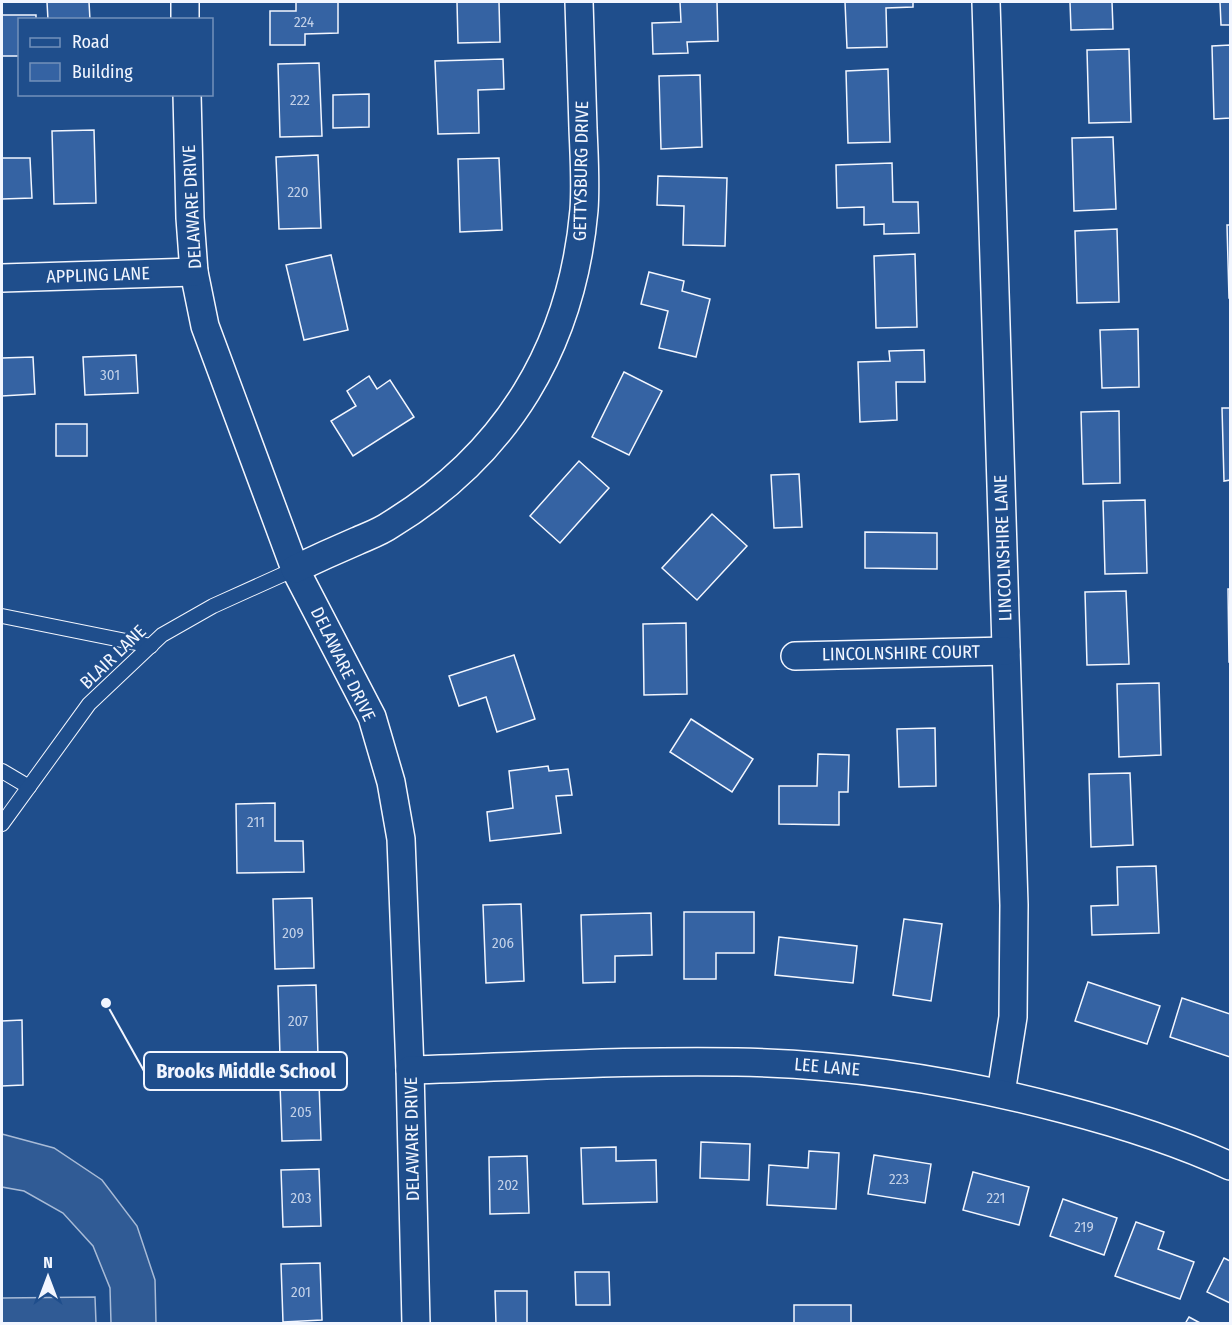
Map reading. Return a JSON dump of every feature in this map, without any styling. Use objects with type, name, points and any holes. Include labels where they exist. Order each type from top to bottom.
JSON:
[{"type":"street","points":[[185,2],[185,18]]},
{"type":"street","name":"GETTYSBURG DRIVE","points":[[295,568],[389,526],[440,490],[467,467],[507,422],[532,385],[552,346],[579,254],[584,208],[579,2]]},
{"type":"street","name":"LINCOLNSHIRE LANE","points":[[986,2],[1015,966],[1013,1017],[1001,1093]]},
{"type":"street","name":"DELAWARE DRIVE","points":[[187,96],[190,218],[194,272],[205,326],[295,568],[372,717],[391,782],[401,839],[410,1070],[416,1323]]},
{"type":"street","name":"APPLING LANE","points":[[2,278],[194,272]]},
{"type":"street","name":"LINCOLNSHIRE COURT","points":[[795,656],[1006,651]]},
{"type":"street","name":"LEE LANE","points":[[410,1070],[688,1061],[865,1070],[1001,1093],[1155,1135],[1230,1166]]},
{"type":"lane","name":"BLAIR LANE","points":[[2,824],[89,704],[162,635],[213,606],[295,568]]},
{"type":"lane","points":[[2,616],[151,646]]},
{"type":"lane","points":[[2,771],[29,787]]},
{"type":"shaded area","points":[[2,1134],[54,1148],[102,1180],[137,1226],[155,1280],[156,1323],[111,1323],[110,1288],[93,1246],[63,1213],[24,1191],[2,1187]]},
{"type":"shaded area","points":[[95,1297],[96,1323],[2,1323],[2,1298]]},
{"type":"building","points":[[47,2],[89,2],[90,18],[48,18]]},
{"type":"building","points":[[296,2],[338,2],[338,33],[305,34],[305,45],[270,45],[270,11],[296,11]]},
{"type":"building","points":[[457,2],[499,2],[500,42],[458,43]]},
{"type":"building","points":[[680,2],[717,2],[718,41],[687,42],[688,53],[653,54],[652,23],[681,22]]},
{"type":"building","points":[[845,2],[913,2],[913,7],[886,8],[887,47],[847,48]]},
{"type":"building","points":[[1070,2],[1112,2],[1113,29],[1071,30]]},
{"type":"building","points":[[1220,2],[1230,2],[1230,25],[1221,25]]},
{"type":"building","points":[[2,15],[36,15],[36,18],[18,18],[18,56],[2,56]]},
{"type":"building","points":[[1230,45],[1230,118],[1214,119],[1212,46]]},
{"type":"building","points":[[1129,49],[1131,122],[1089,123],[1087,50]]},
{"type":"building","points":[[503,59],[504,89],[478,90],[479,133],[438,134],[435,61]]},
{"type":"building","points":[[319,63],[322,136],[280,137],[278,64]]},
{"type":"building","points":[[888,69],[890,142],[848,143],[846,71]]},
{"type":"building","points":[[700,75],[702,147],[661,149],[659,76]]},
{"type":"building","points":[[369,94],[369,127],[333,128],[333,95]]},
{"type":"building","points":[[94,130],[96,203],[54,204],[52,131]]},
{"type":"building","points":[[1113,137],[1116,209],[1074,211],[1072,138]]},
{"type":"building","points":[[318,155],[321,228],[279,229],[276,157]]},
{"type":"building","points":[[2,158],[30,158],[32,198],[2,199]]},
{"type":"building","points":[[499,158],[502,230],[460,232],[458,159]]},
{"type":"building","points":[[892,163],[893,202],[918,202],[919,233],[884,234],[884,224],[864,225],[864,207],[837,208],[836,165]]},
{"type":"building","points":[[658,176],[727,178],[725,246],[683,245],[684,206],[657,205]]},
{"type":"building","points":[[1227,225],[1230,225],[1230,298],[1229,298]]},
{"type":"building","points":[[1117,229],[1119,302],[1077,303],[1075,231]]},
{"type":"building","points":[[915,254],[917,327],[876,328],[874,256]]},
{"type":"building","points":[[331,255],[348,330],[304,340],[286,265]]},
{"type":"building","points":[[649,272],[684,281],[682,291],[710,299],[696,357],[659,348],[668,311],[641,304]]},
{"type":"building","points":[[1138,329],[1139,387],[1102,388],[1100,330]]},
{"type":"building","points":[[924,350],[925,382],[896,382],[897,420],[860,422],[858,362],[890,361],[889,351]]},
{"type":"building","points":[[136,355],[138,393],[85,395],[83,357]]},
{"type":"building","points":[[33,357],[35,394],[2,396],[2,358]]},
{"type":"building","points":[[624,372],[662,391],[629,455],[592,437]]},
{"type":"building","points":[[369,376],[377,389],[390,380],[414,417],[353,456],[331,421],[356,406],[347,391]]},
{"type":"building","points":[[1222,408],[1230,408],[1230,480],[1224,481]]},
{"type":"building","points":[[1119,411],[1120,483],[1083,484],[1081,412]]},
{"type":"building","points":[[56,424],[87,424],[87,456],[56,456]]},
{"type":"building","points":[[579,461],[609,488],[560,543],[530,516]]},
{"type":"building","points":[[799,474],[802,527],[774,528],[771,475]]},
{"type":"building","points":[[1145,500],[1147,573],[1105,574],[1103,501]]},
{"type":"building","points":[[712,514],[747,546],[697,600],[662,568]]},
{"type":"building","points":[[865,532],[937,533],[937,569],[865,568]]},
{"type":"building","points":[[1228,589],[1230,589],[1230,662],[1229,662]]},
{"type":"building","points":[[1126,591],[1129,664],[1087,665],[1085,592]]},
{"type":"building","points":[[686,623],[687,694],[644,695],[643,624]]},
{"type":"building","points":[[514,655],[535,719],[497,732],[486,697],[459,706],[449,676]]},
{"type":"building","points":[[1159,683],[1161,755],[1119,757],[1117,684]]},
{"type":"building","points":[[691,719],[753,759],[732,792],[670,752]]},
{"type":"building","points":[[935,728],[936,786],[899,787],[897,729]]},
{"type":"building","points":[[818,754],[849,755],[848,792],[839,792],[839,825],[779,824],[779,786],[817,786]]},
{"type":"building","points":[[548,766],[549,771],[568,769],[572,795],[556,796],[561,833],[490,841],[487,812],[513,808],[509,771]]},
{"type":"building","points":[[1130,773],[1133,845],[1091,847],[1089,774]]},
{"type":"building","points":[[275,803],[275,841],[303,841],[304,872],[237,873],[236,804]]},
{"type":"building","points":[[1156,866],[1159,933],[1092,935],[1091,906],[1118,905],[1117,867]]},
{"type":"building","points":[[312,898],[314,968],[275,969],[273,899]]},
{"type":"building","points":[[521,904],[524,981],[486,983],[483,905]]},
{"type":"building","points":[[684,912],[754,912],[754,953],[716,953],[716,979],[684,979]]},
{"type":"building","points":[[651,913],[652,955],[615,956],[615,982],[583,983],[581,915]]},
{"type":"building","points":[[904,919],[942,924],[931,1001],[893,995]]},
{"type":"building","points":[[779,937],[857,946],[853,983],[775,975]]},
{"type":"building","points":[[1088,982],[1160,1006],[1147,1044],[1075,1021]]},
{"type":"building","points":[[316,985],[318,1056],[280,1057],[278,986]]},
{"type":"building","points":[[1182,998],[1230,1014],[1230,1057],[1170,1037]]},
{"type":"building","points":[[22,1020],[23,1085],[2,1086],[2,1021]]},
{"type":"building","points":[[319,1083],[321,1140],[282,1141],[280,1084]]},
{"type":"building","points":[[701,1142],[750,1144],[749,1180],[700,1178]]},
{"type":"building","points":[[616,1147],[616,1161],[656,1160],[657,1202],[583,1204],[581,1148]]},
{"type":"building","points":[[809,1151],[839,1153],[836,1209],[767,1205],[769,1165],[808,1168]]},
{"type":"building","points":[[874,1155],[931,1164],[925,1203],[868,1194]]},
{"type":"building","points":[[527,1156],[529,1213],[490,1214],[489,1157]]},
{"type":"building","points":[[319,1169],[321,1226],[283,1227],[281,1170]]},
{"type":"building","points":[[973,1172],[1029,1187],[1019,1225],[963,1210]]},
{"type":"building","points":[[1063,1199],[1117,1218],[1104,1255],[1050,1236]]},
{"type":"building","points":[[1136,1222],[1164,1232],[1158,1249],[1194,1262],[1180,1299],[1115,1276]]},
{"type":"building","points":[[1224,1258],[1230,1261],[1230,1303],[1207,1292]]},
{"type":"building","points":[[320,1263],[322,1320],[283,1322],[281,1264]]},
{"type":"building","points":[[575,1272],[609,1272],[610,1305],[576,1305]]},
{"type":"building","points":[[495,1291],[527,1291],[527,1324],[496,1324]]},
{"type":"building","points":[[794,1305],[851,1305],[851,1324],[794,1324]]},
{"type":"building","points":[[1189,1317],[1202,1324],[1185,1324]]},
{"type":"place","name":"Brooks Middle School","points":[[106,1003]]}]
